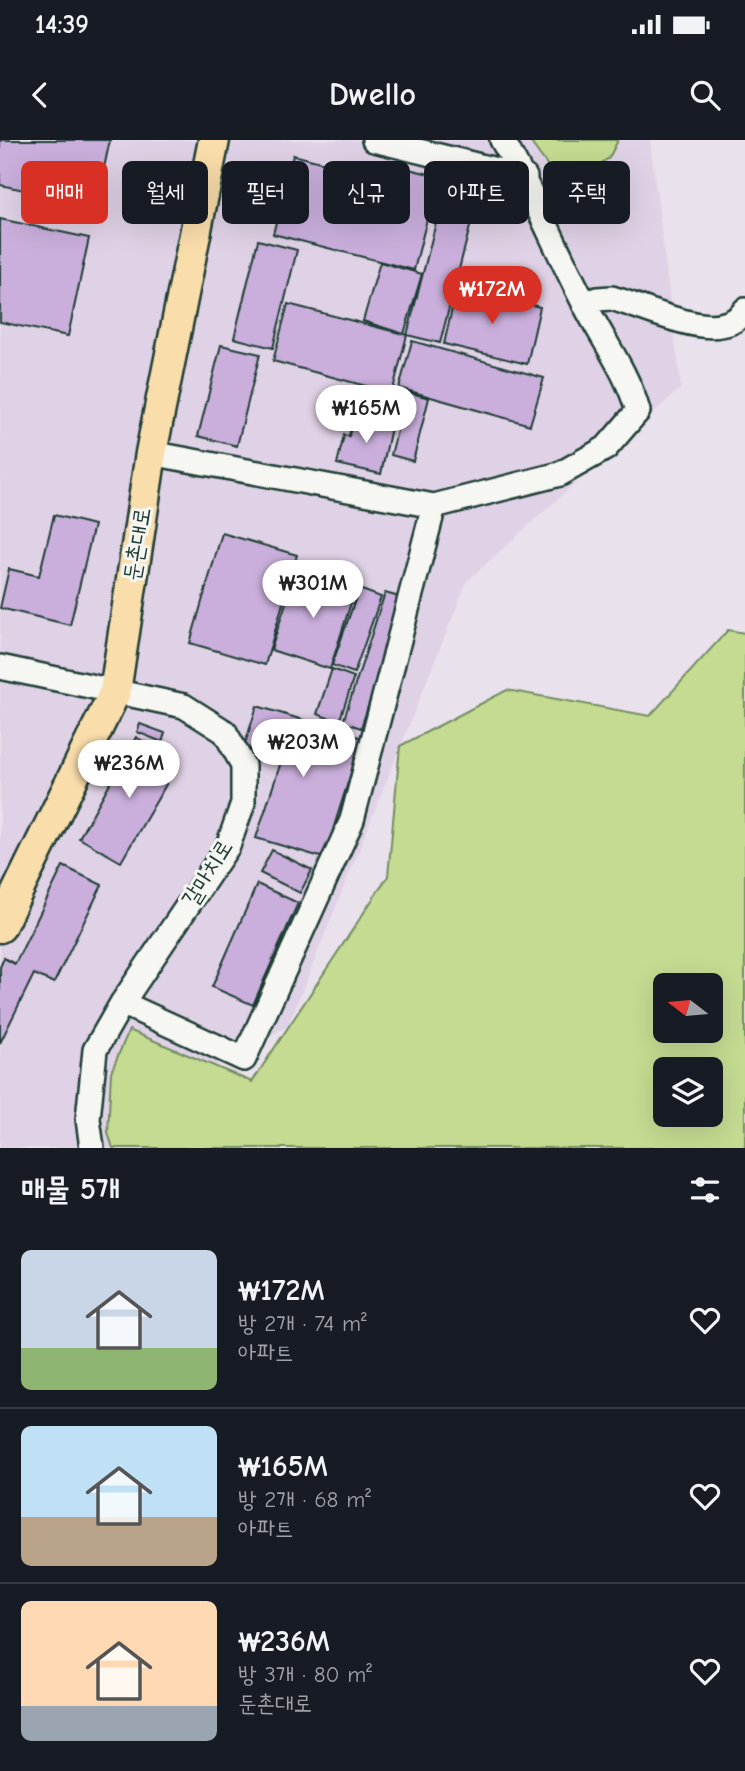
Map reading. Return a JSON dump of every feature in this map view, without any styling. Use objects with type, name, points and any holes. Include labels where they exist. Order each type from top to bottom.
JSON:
[{"type":"main road","name":"둔촌대로","points":[[0,927],[115,692],[151,453],[214,140]]},
{"type":"street","points":[[374,140],[459,161]]},
{"type":"street","points":[[502,140],[514,161]]},
{"type":"street","points":[[151,453],[434,506],[560,474],[606,448],[638,411],[631,388],[584,304],[529,188]]},
{"type":"street","points":[[584,304],[611,298],[705,327],[727,323],[741,316],[745,310]]},
{"type":"street","points":[[122,1003],[244,1059],[352,820],[434,506]]},
{"type":"street","name":"갈마치로","points":[[0,667],[184,706],[225,732],[243,765],[243,803],[228,846],[122,1003],[94,1050],[88,1119],[92,1148]]},
{"type":"shaded area","points":[[0,140],[650,140],[681,388],[467,581],[288,1026],[146,1105],[150,1148],[0,1148]]},
{"type":"green space","points":[[529,140],[618,140],[609,158],[604,161],[544,161]]},
{"type":"green space","points":[[728,630],[745,633],[745,1148],[113,1148],[108,1133],[111,1072],[129,1030],[252,1082],[388,876],[400,746],[507,690],[650,716]]},
{"type":"building","points":[[0,140],[110,140],[105,161],[21,161],[21,189],[0,185]]},
{"type":"building","points":[[293,155],[323,163],[323,224],[410,224],[410,169],[424,173],[426,224],[414,270],[273,234],[276,224],[309,224],[309,161],[291,161]]},
{"type":"building","points":[[0,219],[89,238],[68,336],[0,322]]},
{"type":"building","points":[[436,224],[471,224],[440,343],[407,335]]},
{"type":"building","points":[[258,240],[297,250],[273,348],[234,338]]},
{"type":"building","points":[[380,262],[422,274],[404,334],[363,321]]},
{"type":"building","points":[[457,287],[540,307],[527,364],[444,344]]},
{"type":"building","points":[[288,304],[407,335],[392,393],[273,361]]},
{"type":"building","points":[[412,341],[544,378],[530,425],[399,388]]},
{"type":"building","points":[[221,345],[260,354],[237,446],[198,436]]},
{"type":"building","points":[[407,392],[429,398],[413,461],[391,455]]},
{"type":"building","points":[[354,414],[392,423],[381,474],[337,464],[344,435],[349,436]]},
{"type":"building","points":[[54,515],[94,525],[70,625],[0,608],[9,569],[39,576]]},
{"type":"building","points":[[222,533],[297,555],[265,665],[190,643]]},
{"type":"building","points":[[296,571],[355,590],[330,669],[271,650]]},
{"type":"building","points":[[359,589],[381,597],[354,673],[332,665]]},
{"type":"building","points":[[385,593],[403,598],[361,728],[343,722]]},
{"type":"building","points":[[332,669],[354,677],[339,722],[317,714]]},
{"type":"building","points":[[257,706],[362,738],[324,858],[256,838],[282,759],[244,747]]},
{"type":"building","points":[[140,724],[165,733],[162,742],[137,732]]},
{"type":"building","points":[[136,737],[179,762],[121,862],[79,838]]},
{"type":"building","points":[[272,850],[312,870],[300,893],[260,873]]},
{"type":"building","points":[[63,866],[102,885],[54,983],[34,974],[0,1043],[0,967],[4,958],[15,964]]},
{"type":"building","points":[[257,884],[298,903],[253,1005],[212,987]]}]
